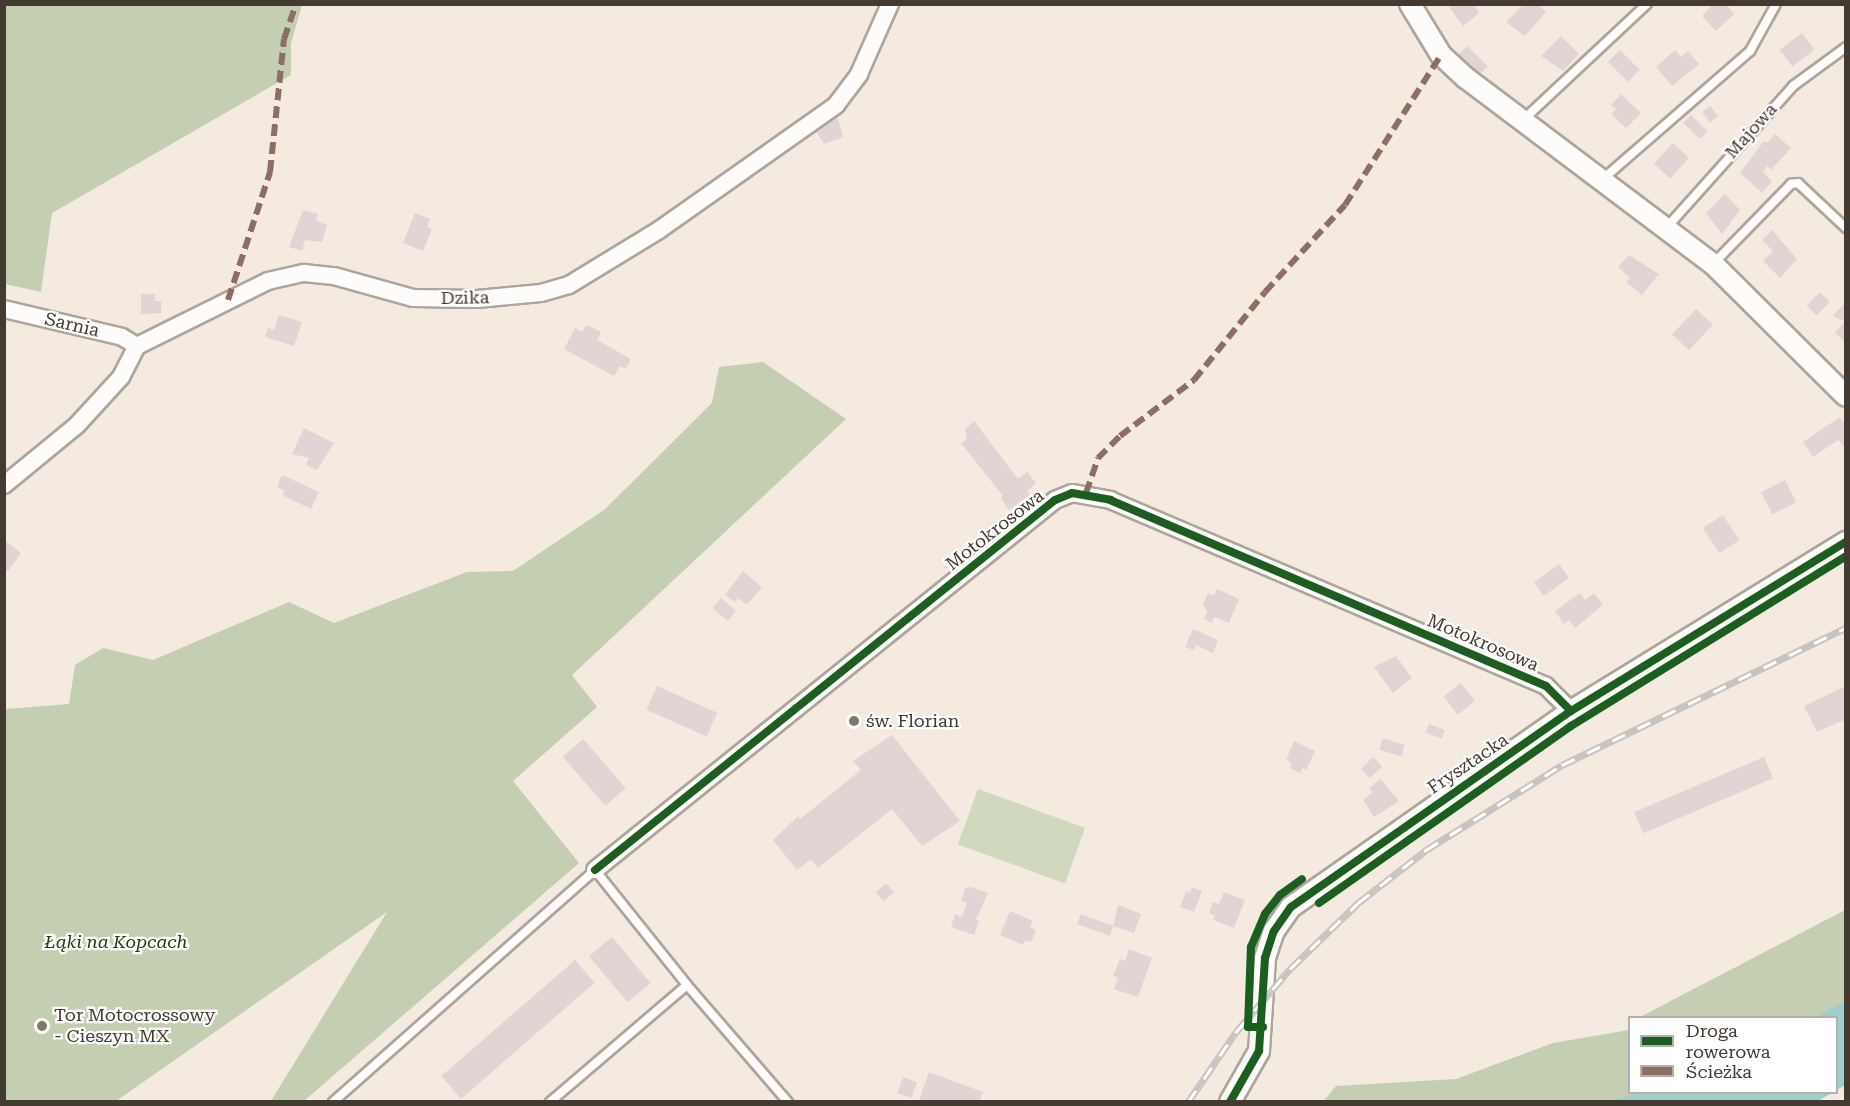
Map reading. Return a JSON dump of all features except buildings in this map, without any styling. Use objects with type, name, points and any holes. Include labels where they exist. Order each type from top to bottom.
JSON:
[{"type":"street","name":"Dzika","points":[[137,346],[268,281],[304,273],[334,276],[413,298],[477,299],[541,293],[569,285],[659,230],[836,105],[859,74],[890,4]]},
{"type":"street","points":[[1410,4],[1441,55],[1523,120],[1668,226],[1713,264],[1845,396]]},
{"type":"street","name":"Sarnia","points":[[4,309],[122,337],[137,346]]},
{"type":"street","points":[[4,485],[77,425],[121,377],[137,346]]},
{"type":"street","name":"Motokrosowa","points":[[595,870],[1056,500],[1072,493],[1110,500],[1546,686],[1571,711]]},
{"type":"street","name":"Frysztacka","points":[[1230,1101],[1259,1051],[1265,958],[1274,931],[1291,907],[1571,711],[1845,542]]},
{"type":"lane","points":[[1523,120],[1647,4]]},
{"type":"lane","points":[[1604,178],[1750,51],[1776,4]]},
{"type":"lane","name":"Majowa","points":[[1668,226],[1765,114],[1793,86],[1845,46]]},
{"type":"lane","points":[[1713,264],[1791,184],[1798,183],[1845,228]]},
{"type":"lane","points":[[333,1101],[595,870],[687,985],[788,1101]]},
{"type":"lane","points":[[550,1101],[687,985]]},
{"type":"green space","points":[[5,4],[302,5],[291,43],[291,75],[52,213],[41,292],[5,284]]},
{"type":"green space","name":"Łąki na Kopcach","points":[[763,362],[846,419],[572,675],[597,707],[513,781],[579,863],[304,1101],[271,1101],[387,912],[116,1101],[5,1101],[5,709],[69,704],[75,665],[103,648],[153,660],[289,602],[334,623],[467,572],[513,571],[604,510],[712,403],[719,367]]},
{"type":"green space","points":[[978,789],[1085,828],[1065,883],[958,844]]},
{"type":"green space","points":[[1845,910],[1845,1001],[1821,1016],[1642,1016]]},
{"type":"green space","points":[[1628,1030],[1628,1094],[1638,1094],[1607,1102],[1323,1102],[1336,1086],[1456,1079],[1553,1043]]},
{"type":"water","points":[[1845,1001],[1845,1085],[1838,1089],[1838,1016],[1818,1016]]},
{"type":"water","points":[[1638,1094],[1830,1094],[1816,1102],[1607,1101]]},
{"type":"railway","points":[[1188,1102],[1236,1032],[1290,969],[1358,903],[1426,850],[1562,765],[1846,628]]},
{"type":"marked path","points":[[228,300],[270,172],[284,39],[296,4]]},
{"type":"marked path","points":[[1086,493],[1098,458],[1120,436],[1194,380],[1265,292],[1345,205],[1441,55]]},
{"type":"cycle path","points":[[595,870],[1055,500],[1072,493],[1110,500],[1546,686],[1571,711]]},
{"type":"cycle path","points":[[1230,1102],[1259,1051],[1265,958],[1274,931],[1291,907],[1571,711],[1846,542]]},
{"type":"cycle path","points":[[1319,903],[1571,726],[1846,556]]},
{"type":"cycle path","points":[[1263,1027],[1248,1027],[1251,947],[1265,914],[1280,895],[1302,879]]},
{"type":"place","name":"św. Florian","points":[[854,721]]},
{"type":"place","name":"Tor Motocrossowy - Cieszyn MX","points":[[42,1026]]}]
